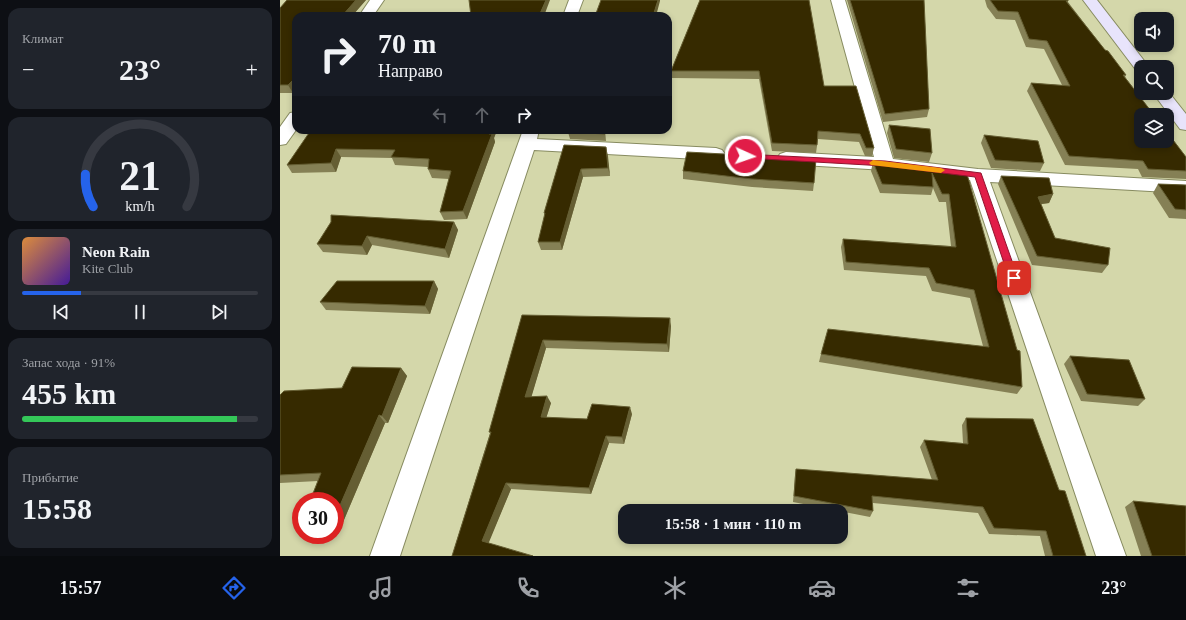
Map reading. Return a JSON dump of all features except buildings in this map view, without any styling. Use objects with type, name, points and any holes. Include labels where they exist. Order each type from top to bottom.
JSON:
[{"type":"street","points":[[369,12],[377,0]]},
{"type":"street","points":[[572,12],[576,0]]},
{"type":"street","points":[[838,0],[885,164]]},
{"type":"street","points":[[1090,0],[1136,60]]},
{"type":"street","points":[[1166,100],[1186,125]]},
{"type":"street","points":[[280,140],[292,123]]},
{"type":"street","points":[[385,556],[529,137],[734,155]]},
{"type":"street","points":[[766,157],[885,164],[978,175],[1186,187]]},
{"type":"street","points":[[978,175],[1110,556]]},
{"type":"slow traffic","points":[[873,163],[941,170]]},
{"type":"route","points":[[745,156],[885,164],[978,175],[1014,278]]}]
